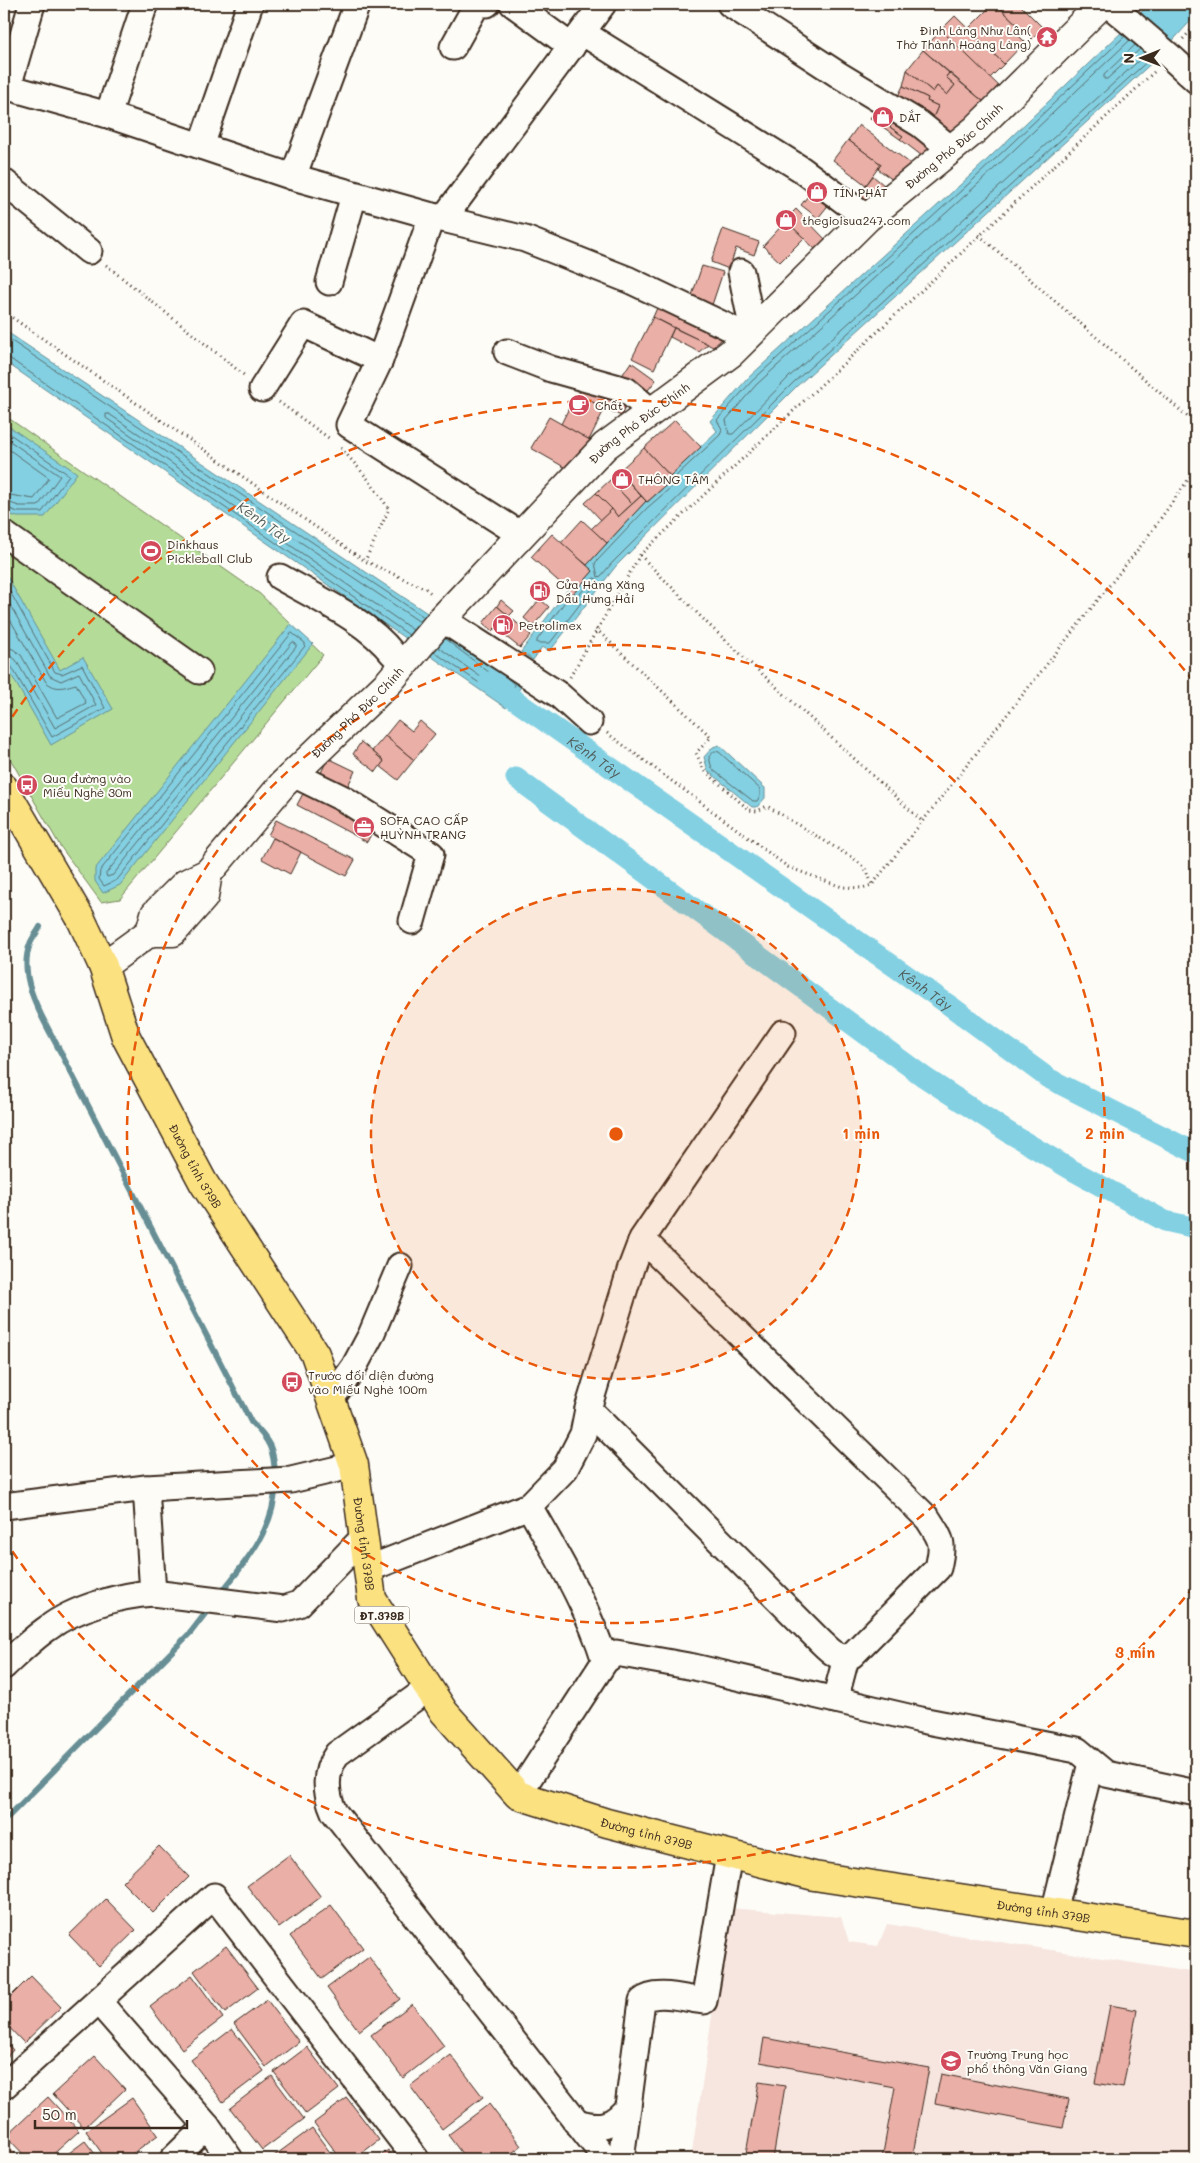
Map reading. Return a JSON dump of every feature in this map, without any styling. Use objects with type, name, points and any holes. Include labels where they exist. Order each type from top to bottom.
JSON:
[{"type":"main road","name":"Đường Phó Đức Chính","points":[[102,966],[150,932],[173,932],[204,897],[208,873],[282,784],[389,682],[399,657],[446,614],[605,446],[731,353],[866,218],[976,129],[1102,4]]},
{"type":"main road","name":"Đường tỉnh 379B","points":[[4,788],[81,919],[102,966],[126,1037],[203,1182],[316,1354],[354,1465],[372,1600],[444,1712],[518,1795],[607,1823],[814,1876],[1196,1934]]},
{"type":"street","points":[[32,4],[6,86],[108,115],[293,177],[354,195],[525,239],[629,280],[750,333]]},
{"type":"street","points":[[108,115],[145,4]]},
{"type":"street","points":[[201,146],[250,4]]},
{"type":"street","points":[[293,177],[357,4]]},
{"type":"street","points":[[453,47],[477,4],[487,4]]},
{"type":"street","points":[[513,4],[801,169],[866,218]]},
{"type":"street","points":[[520,534],[349,425],[380,360],[438,218],[603,4]]},
{"type":"street","points":[[730,4],[839,75],[920,124],[951,149]]},
{"type":"street","points":[[1108,4],[1196,80]]},
{"type":"street","points":[[4,182],[89,251]]},
{"type":"street","points":[[329,282],[354,195]]},
{"type":"street","points":[[741,272],[750,333]]},
{"type":"street","points":[[262,389],[303,324],[380,360]]},
{"type":"street","points":[[507,352],[550,369],[626,390],[652,412]]},
{"type":"street","points":[[4,534],[199,671]]},
{"type":"street","points":[[280,577],[353,619],[399,657]]},
{"type":"street","points":[[446,614],[559,695],[589,722]]},
{"type":"street","points":[[294,774],[344,799],[431,854],[412,921]]},
{"type":"street","points":[[368,1569],[529,1506],[565,1469],[583,1434],[588,1409],[631,1268],[642,1240],[782,1032]]},
{"type":"street","points":[[588,1409],[835,1655],[846,1658],[852,1655],[938,1568],[942,1553],[942,1540],[928,1519],[642,1240]]},
{"type":"street","points":[[331,1400],[354,1367],[371,1335],[400,1266]]},
{"type":"street","points":[[4,1506],[146,1488],[291,1480],[354,1465]]},
{"type":"street","points":[[146,1488],[160,1594]]},
{"type":"street","points":[[529,1506],[575,1589],[605,1661]]},
{"type":"street","points":[[4,1666],[49,1626],[79,1612],[117,1598],[160,1594],[236,1605],[283,1609],[299,1604],[364,1537]]},
{"type":"street","points":[[518,1795],[605,1661],[616,1653],[694,1667],[921,1720],[1077,1750],[1090,1763],[1106,1774],[1196,1793]]},
{"type":"street","points":[[835,1700],[846,1658]]},
{"type":"street","points":[[429,1688],[337,1754],[330,1764],[327,1780],[328,1799],[334,1812],[606,2159]]},
{"type":"street","points":[[1054,1912],[1090,1763]]},
{"type":"street","points":[[621,2159],[642,2001],[648,1996],[656,1995],[704,2001],[729,1855]]},
{"type":"street","points":[[4,2086],[214,1896],[416,2159]]},
{"type":"street","points":[[98,2000],[207,2126],[230,2159]]},
{"type":"street","points":[[576,2122],[589,2126],[608,2124],[618,2119],[628,2107]]},
{"type":"street","points":[[174,2159],[207,2126]]},
{"type":"path","points":[[559,695],[640,555],[979,235],[1146,81],[1170,57],[1196,25]]},
{"type":"path","points":[[979,235],[1196,424]]},
{"type":"path","points":[[4,312],[365,560],[426,589],[446,614]]},
{"type":"path","points":[[589,722],[613,736],[788,867],[842,887],[862,888],[872,885],[1143,543],[1196,469]]},
{"type":"path","points":[[640,555],[709,625],[923,822]]},
{"type":"path","points":[[596,629],[711,737],[696,753],[704,770],[749,810],[757,811],[767,806],[856,860],[867,871],[872,885]]},
{"type":"shaded area","name":"Trường Trung học phổ thông Văn Giang","points":[[728,1908],[841,1917],[849,1942],[878,1946],[887,1924],[1196,1973],[1195,2159],[691,2159]]},
{"type":"green space","points":[[4,415],[260,594],[323,655],[120,899],[101,902],[60,846],[4,748]]},
{"type":"water","points":[[1149,4],[1196,4],[1196,15],[1156,59],[797,386],[616,566],[550,651],[542,647],[533,660],[521,652],[568,589],[573,594],[593,571],[587,565],[646,501],[648,502],[672,480],[670,476],[717,431],[710,421],[748,378],[971,175]]},
{"type":"water","points":[[4,330],[454,631],[523,684],[506,708],[4,361]]},
{"type":"water","points":[[4,423],[77,473],[45,517],[17,517],[4,512]]},
{"type":"water","points":[[4,571],[60,670],[83,657],[113,709],[51,745],[4,662]]},
{"type":"water","points":[[291,624],[313,644],[120,885],[103,893],[95,881],[95,869]]},
{"type":"water","points":[[719,745],[765,788],[765,798],[757,807],[752,807],[708,771],[704,757],[713,747]]},
{"type":"building","points":[[993,4],[996,4],[1021,28],[1016,33],[1025,42],[1004,64],[968,29]]},
{"type":"building","points":[[996,4],[1019,4],[1043,28],[1032,39]]},
{"type":"building","points":[[955,16],[1004,64],[990,78],[941,30]]},
{"type":"building","points":[[941,30],[1000,87],[984,102],[923,50]]},
{"type":"building","points":[[923,50],[949,73],[946,77],[955,85],[947,95],[937,86],[933,92],[907,70]]},
{"type":"building","points":[[907,70],[933,92],[937,86],[947,95],[955,85],[946,77],[949,73],[984,102],[944,139],[932,120],[938,106],[927,101],[928,98],[903,86]]},
{"type":"building","points":[[903,86],[928,98],[927,101],[938,106],[932,120],[893,106]]},
{"type":"building","points":[[881,103],[898,116],[890,127],[903,136],[900,139],[870,118]]},
{"type":"building","points":[[898,116],[936,144],[926,159],[900,139],[903,136],[890,127]]},
{"type":"building","points":[[859,125],[915,167],[901,186],[878,169],[881,164],[848,140]]},
{"type":"building","points":[[848,140],[881,164],[866,185],[833,160]]},
{"type":"building","points":[[873,176],[884,185],[868,206],[857,197]]},
{"type":"building","points":[[817,184],[834,198],[818,218],[801,205]]},
{"type":"building","points":[[796,209],[826,240],[816,250],[785,220]]},
{"type":"building","points":[[786,221],[804,238],[780,262],[763,246]]},
{"type":"building","points":[[723,229],[759,242],[754,255],[736,248],[729,269],[711,262]]},
{"type":"building","points":[[702,266],[723,272],[710,311],[689,304]]},
{"type":"building","points":[[661,299],[729,333],[713,347],[653,317]]},
{"type":"building","points":[[653,317],[674,328],[654,369],[632,358]]},
{"type":"building","points":[[674,328],[708,344],[699,352],[670,337]]},
{"type":"building","points":[[631,362],[656,380],[645,394],[621,377]]},
{"type":"building","points":[[586,379],[629,399],[621,416],[578,395]]},
{"type":"building","points":[[576,394],[605,408],[589,440],[561,424]]},
{"type":"building","points":[[549,417],[597,444],[571,471],[531,448]]},
{"type":"building","points":[[675,420],[701,447],[670,476],[644,448]]},
{"type":"building","points":[[644,448],[673,479],[647,502],[619,471]]},
{"type":"building","points":[[619,471],[641,496],[632,504],[610,480]]},
{"type":"building","points":[[610,480],[632,504],[618,517],[596,493]]},
{"type":"building","points":[[596,493],[612,509],[601,520],[585,503]]},
{"type":"building","points":[[641,496],[646,501],[607,543],[591,529],[612,509],[618,517]]},
{"type":"building","points":[[582,520],[607,543],[587,565],[561,543]]},
{"type":"building","points":[[552,534],[593,571],[573,594],[531,557]]},
{"type":"building","name":"Petrolimex","points":[[540,599],[549,607],[533,626],[524,618]]},
{"type":"building","points":[[501,600],[514,611],[509,616],[497,606]]},
{"type":"building","name":"Petrolimex","points":[[497,606],[531,635],[520,648],[495,628],[492,631],[483,623]]},
{"type":"building","points":[[398,720],[412,731],[420,721],[435,734],[414,760],[385,736]]},
{"type":"building","points":[[385,736],[414,760],[398,780],[380,766],[384,761],[372,751]]},
{"type":"building","points":[[361,742],[384,761],[376,772],[353,754]]},
{"type":"building","points":[[328,758],[355,771],[344,794],[317,781]]},
{"type":"building","points":[[308,784],[378,821],[367,842],[297,805]]},
{"type":"building","points":[[276,820],[355,860],[346,876],[268,835]]},
{"type":"building","points":[[273,838],[301,852],[290,874],[262,859]]},
{"type":"building","points":[[159,1846],[189,1877],[153,1913],[122,1882]]},
{"type":"building","points":[[289,1855],[321,1897],[279,1928],[247,1886]]},
{"type":"building","points":[[106,1899],[136,1930],[99,1966],[69,1935]]},
{"type":"building","points":[[331,1905],[363,1948],[322,1979],[290,1936]]},
{"type":"building","points":[[226,1946],[258,1988],[225,2013],[194,1971]]},
{"type":"building","points":[[369,1957],[400,1999],[359,2031],[327,1988]]},
{"type":"building","points":[[192,1975],[223,2018],[182,2049],[150,2007]]},
{"type":"building","points":[[31,1976],[61,2007],[24,2043],[4,2022],[4,2003]]},
{"type":"building","points":[[267,2000],[299,2042],[266,2067],[234,2024]]},
{"type":"building","points":[[412,2004],[444,2046],[403,2078],[371,2035]]},
{"type":"building","points":[[1110,2005],[1137,2010],[1123,2088],[1095,2083]]},
{"type":"building","points":[[232,2029],[264,2071],[223,2102],[191,2060]]},
{"type":"building","points":[[764,2038],[929,2068],[912,2159],[882,2159],[895,2087],[760,2062]]},
{"type":"building","points":[[4,2040],[13,2050],[4,2060]]},
{"type":"building","points":[[307,2047],[339,2089],[306,2114],[274,2072]]},
{"type":"building","points":[[451,2055],[483,2097],[442,2129],[410,2086]]},
{"type":"building","points":[[95,2056],[125,2089],[84,2128],[53,2094]]},
{"type":"building","points":[[941,2074],[1069,2099],[1063,2128],[935,2103]]},
{"type":"building","points":[[272,2076],[304,2119],[262,2150],[230,2108]]},
{"type":"building","points":[[759,2082],[785,2086],[773,2159],[745,2159]]},
{"type":"building","points":[[48,2097],[79,2131],[48,2159],[28,2159],[6,2136]]},
{"type":"building","points":[[132,2098],[158,2135],[125,2159],[106,2159],[86,2131]]},
{"type":"building","points":[[347,2098],[379,2140],[354,2159],[341,2159],[314,2123]]},
{"type":"building","points":[[489,2104],[521,2146],[504,2159],[466,2159],[448,2135]]},
{"type":"building","points":[[312,2128],[335,2159],[270,2159]]},
{"type":"building","points":[[4,2141],[20,2159],[4,2159]]},
{"type":"building","points":[[85,2141],[99,2159],[61,2159]]},
{"type":"building","points":[[388,2150],[395,2159],[377,2159]]},
{"type":"waterway","name":"Kênh Tây","points":[[489,682],[949,1005],[1048,1078],[1196,1153]]},
{"type":"waterway","points":[[516,778],[924,1077],[1008,1132],[1072,1170],[1165,1221],[1196,1228]]},
{"type":"waterway","points":[[40,927],[31,942],[27,958],[27,972],[41,1015],[251,1422],[267,1440],[274,1458],[275,1475]]},
{"type":"waterway","points":[[220,1594],[249,1557],[265,1530],[274,1500],[275,1485]]},
{"type":"waterway","points":[[4,1821],[191,1632],[211,1606]]},
{"type":"place","name":"Đình Làng Như Lân( Thờ Thành Hoàng Làng)","points":[[1047,37]]},
{"type":"place","name":"DẮT","points":[[883,117]]},
{"type":"place","name":"TÍN PHÁT","points":[[817,192]]},
{"type":"place","name":"thegioisua247.com","points":[[786,220]]},
{"type":"place","name":"Chất","points":[[579,405]]},
{"type":"place","name":"THÔNG TÂM","points":[[622,479]]},
{"type":"place","name":"Dinkhaus Pickleball Club","points":[[151,551]]},
{"type":"place","name":"Cửa Hàng Xăng Dầu Hưng Hải","points":[[540,591]]},
{"type":"place","name":"Petrolimex","points":[[503,625]]},
{"type":"place","name":"Qua đường vào Miếu Nghè 30m","points":[[27,785]]},
{"type":"place","name":"SOFA CAO CẤP HUỲNH TRANG","points":[[364,827]]},
{"type":"place","name":"Trước đối diện đường vào Miếu Nghè 100m","points":[[292,1382]]},
{"type":"place","name":"Trường Trung học phổ thông Văn Giang","points":[[951,2061]]}]
